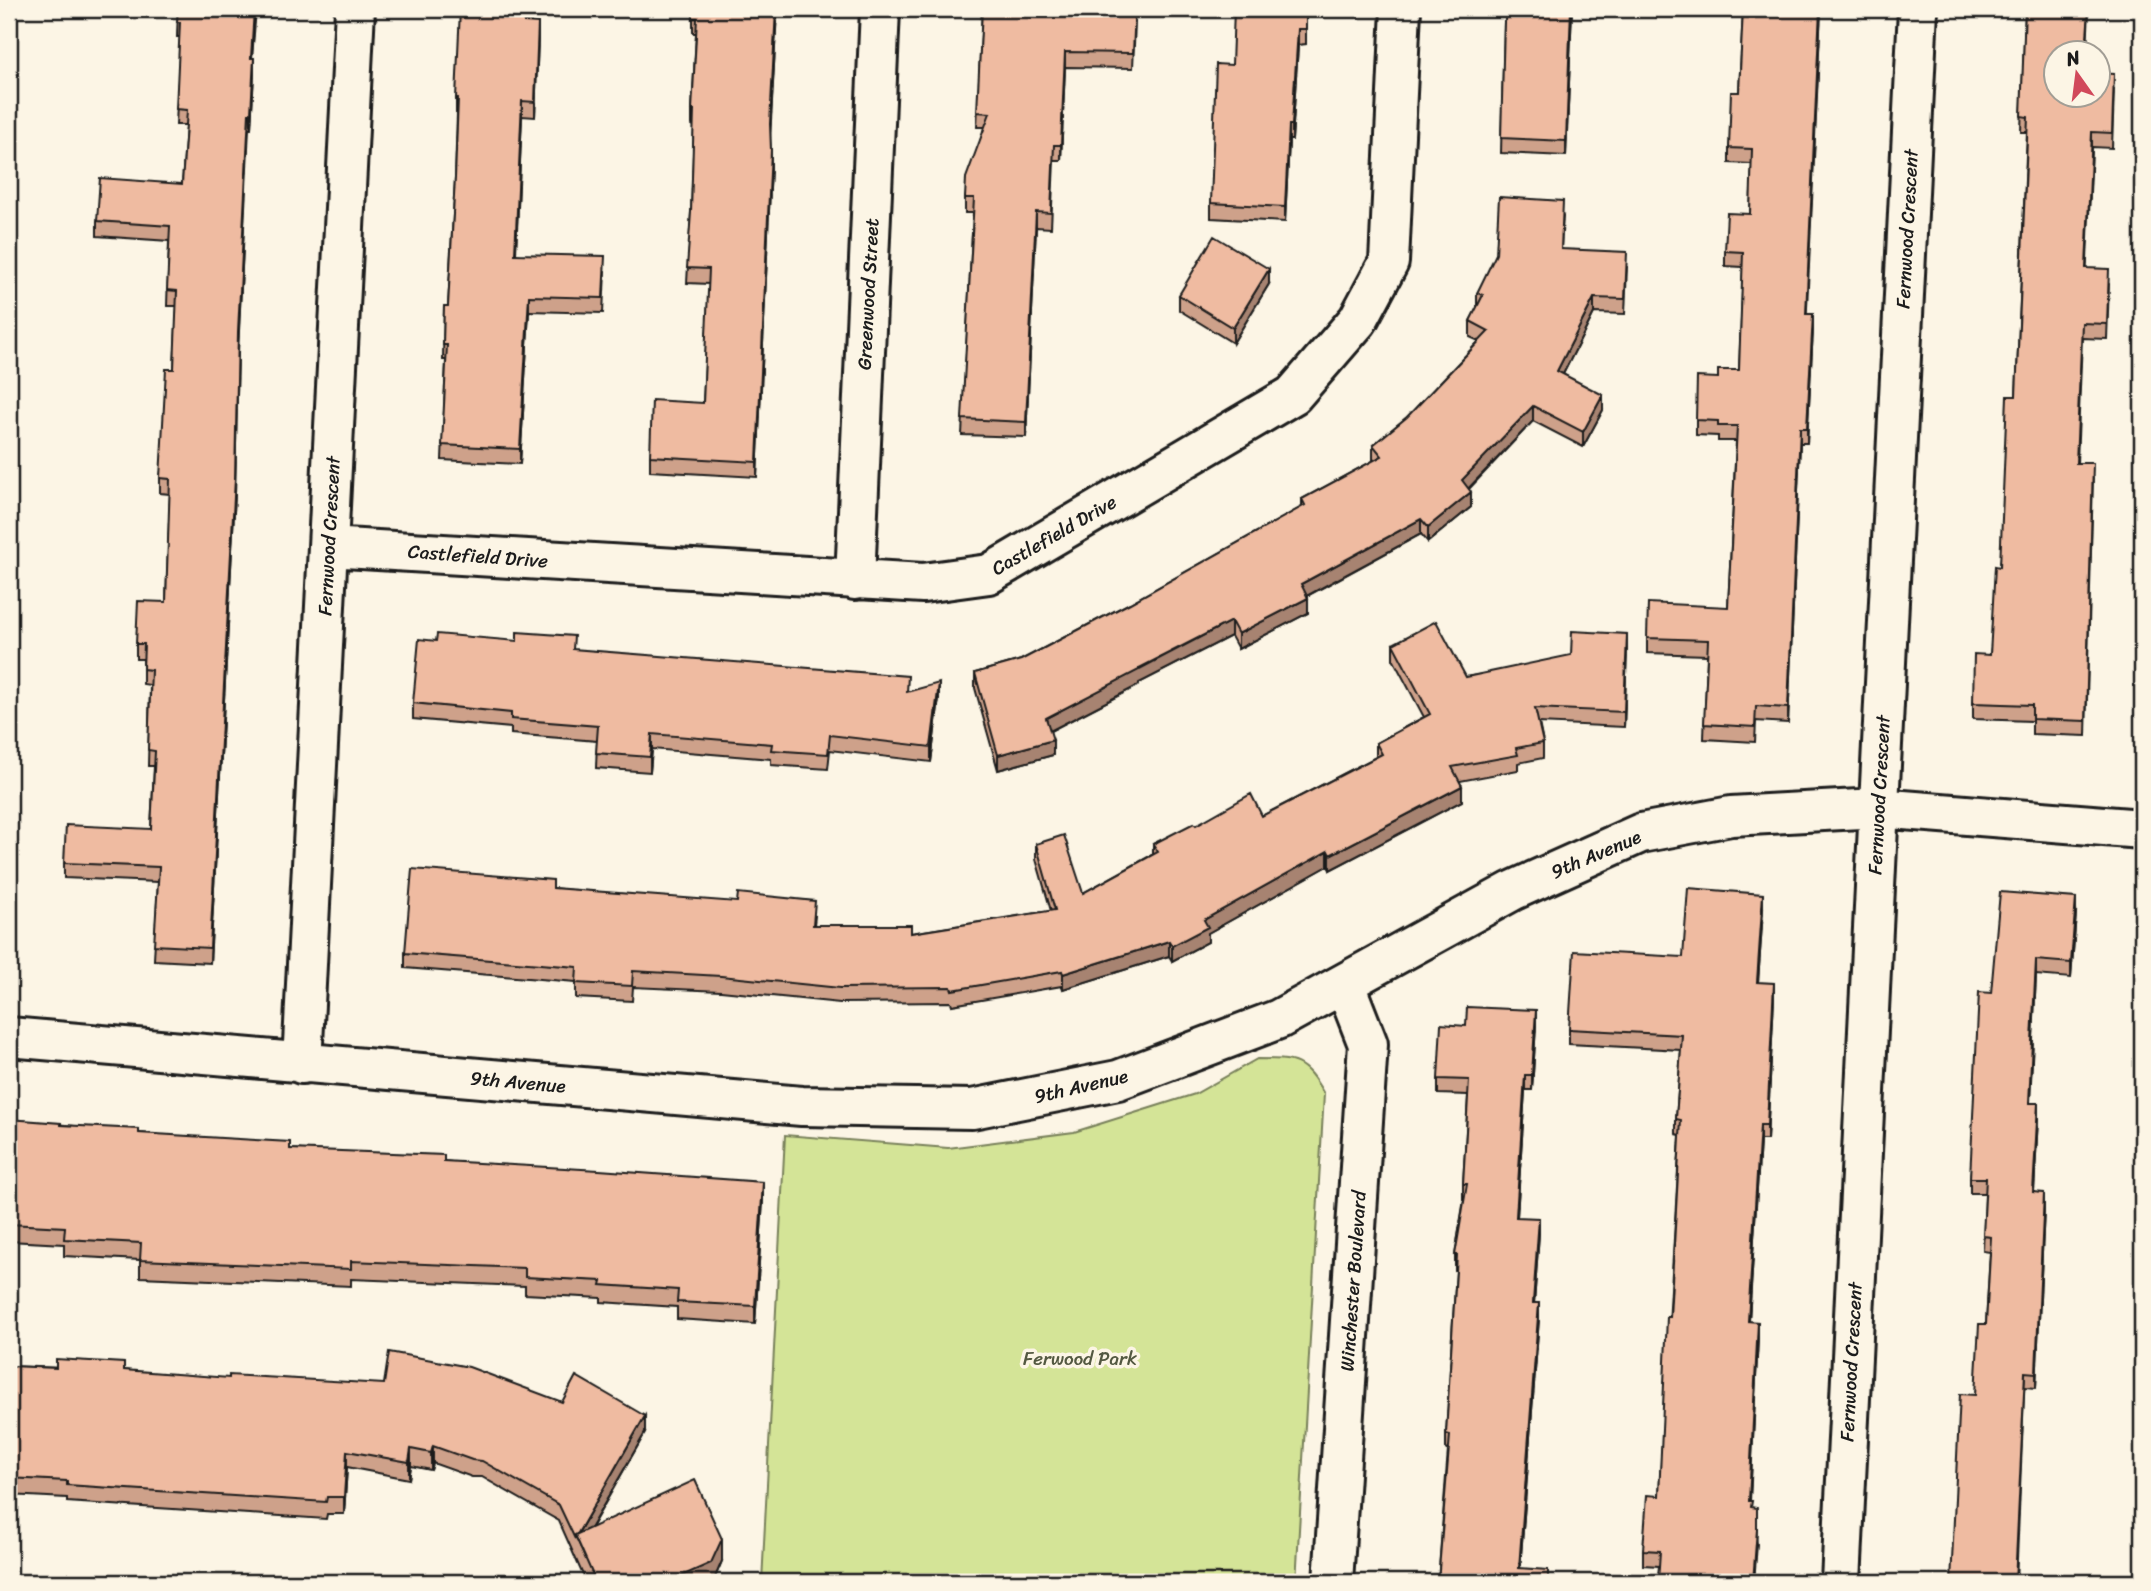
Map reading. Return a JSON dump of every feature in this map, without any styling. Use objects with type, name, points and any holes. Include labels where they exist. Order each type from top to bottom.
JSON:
[{"type":"street","name":"Fernwood Crescent","points":[[302,1064],[355,9]]},
{"type":"street","name":"Greenwood Street","points":[[855,580],[880,9]]},
{"type":"street","name":"Castlefield Drive","points":[[328,547],[923,583],[989,574],[1293,394],[1358,320],[1389,262],[1401,9]]},
{"type":"street","name":"Fernwood Crescent","points":[[1841,1582],[1919,9]]},
{"type":"street","name":"9th Avenue","points":[[9,1037],[802,1106],[972,1109],[1118,1080],[1279,1020],[1512,891],[1641,833],[1731,816],[1878,808],[2142,829]]},
{"type":"street","name":"Winchester Boulevard","points":[[1334,1582],[1368,1044],[1345,985]]},
{"type":"green space","name":"Ferwood Park","points":[[1257,1059],[1298,1063],[1311,1074],[1324,1094],[1296,1582],[762,1582],[785,1135],[948,1148],[1074,1132],[1195,1094]]},
{"type":"building","points":[[9,9],[11,9],[9,73]]},
{"type":"building","points":[[178,9],[254,9],[251,58],[254,58],[238,332],[235,478],[210,948],[154,945],[159,867],[64,863],[66,825],[151,829],[155,751],[148,750],[151,670],[143,669],[144,644],[136,644],[138,601],[166,602],[170,479],[160,478],[166,369],[174,369],[177,291],[167,290],[170,226],[97,221],[100,178],[182,184],[187,110],[176,109],[180,22],[177,22]]},
{"type":"building","points":[[460,9],[525,9],[524,22],[538,23],[535,102],[522,101],[515,254],[605,256],[603,298],[529,296],[520,449],[442,445],[447,345],[443,345],[444,306],[448,306],[455,178]]},
{"type":"building","points":[[693,9],[776,9],[757,462],[650,456],[652,400],[703,403],[709,269],[687,268],[697,18],[693,18]]},
{"type":"building","points":[[982,9],[1135,9],[1133,53],[1065,52],[1061,145],[1054,145],[1051,213],[1036,212],[1026,422],[962,419],[974,198],[965,198],[966,178],[990,113],[977,112]]},
{"type":"building","points":[[1234,9],[1306,9],[1306,29],[1298,29],[1285,207],[1211,203],[1216,64],[1232,65]]},
{"type":"building","points":[[1506,9],[1571,9],[1566,141],[1501,138]]},
{"type":"building","points":[[1743,9],[1820,9],[1806,314],[1813,314],[1807,428],[1800,428],[1788,708],[1756,706],[1755,727],[1704,724],[1708,640],[1647,638],[1648,603],[1728,607],[1737,426],[1718,426],[1718,421],[1696,420],[1697,377],[1718,378],[1718,370],[1739,370],[1743,252],[1725,251],[1727,213],[1750,214],[1752,149],[1729,148],[1731,92],[1739,92]]},
{"type":"building","points":[[2025,9],[2089,9],[2087,38],[2042,38],[2042,108],[2112,108],[2114,74],[2112,133],[2092,132],[2086,268],[2109,269],[2107,324],[2082,323],[2076,463],[2093,463],[2086,721],[2032,719],[2032,705],[1973,703],[1974,654],[1990,655],[1995,566],[2000,567],[2007,396],[2016,396],[2028,117],[2021,116]]},
{"type":"building","points":[[1499,197],[1563,201],[1561,249],[1627,252],[1625,299],[1594,298],[1557,371],[1603,395],[1583,432],[1533,406],[1462,480],[1471,492],[1428,527],[1421,519],[1301,584],[1308,598],[1238,634],[1231,621],[1046,718],[1053,740],[998,755],[975,673],[1021,660],[1130,603],[1305,505],[1302,499],[1382,456],[1373,445],[1407,417],[1489,331],[1470,321],[1483,295],[1477,293],[1496,254]]},
{"type":"building","points":[[1214,236],[1269,269],[1233,328],[1179,295]]},
{"type":"building","points":[[9,320],[14,320],[12,370],[9,369]]},
{"type":"building","points":[[1436,621],[1466,677],[1571,655],[1572,631],[1627,634],[1624,712],[1535,708],[1543,743],[1516,748],[1518,755],[1452,767],[1462,786],[1330,855],[1328,851],[1204,920],[1208,927],[1172,946],[1169,941],[1063,974],[1062,971],[952,990],[951,987],[840,988],[721,976],[633,971],[632,986],[576,983],[577,967],[405,953],[412,869],[553,880],[553,888],[737,902],[738,893],[815,901],[813,925],[911,925],[911,933],[1055,910],[1036,844],[1064,835],[1083,893],[1158,852],[1153,844],[1194,823],[1196,825],[1251,794],[1262,816],[1382,754],[1376,743],[1430,714],[1393,644]]},
{"type":"building","points":[[517,632],[574,636],[573,649],[908,676],[907,692],[939,683],[931,747],[830,735],[828,754],[771,750],[772,744],[652,734],[650,757],[596,753],[598,726],[511,719],[511,713],[413,703],[419,639],[436,641],[437,634],[517,641]]},
{"type":"building","points":[[1688,888],[1763,894],[1757,982],[1774,983],[1767,1125],[1760,1125],[1748,1321],[1758,1322],[1749,1501],[1752,1501],[1751,1507],[1757,1508],[1753,1582],[1658,1582],[1660,1551],[1643,1550],[1647,1495],[1659,1496],[1667,1317],[1670,1317],[1681,1120],[1676,1119],[1682,1035],[1569,1029],[1574,951],[1683,957]]},
{"type":"building","points":[[2000,892],[2076,898],[2071,963],[2036,960],[2029,1103],[2038,1103],[2033,1192],[2044,1193],[2036,1373],[2025,1372],[2015,1582],[1951,1582],[1960,1394],[1975,1395],[1979,1324],[1986,1324],[1991,1237],[1983,1236],[1986,1178],[1970,1178],[1979,992],[1991,993]]},
{"type":"building","points":[[1467,1007],[1536,1010],[1532,1075],[1525,1075],[1516,1217],[1539,1218],[1533,1303],[1539,1303],[1519,1568],[1548,1570],[1548,1582],[1438,1582],[1450,1435],[1446,1434],[1455,1255],[1467,1184],[1463,1184],[1469,1080],[1438,1079],[1441,1024],[1466,1026]]},
{"type":"building","points":[[9,1119],[139,1129],[139,1133],[290,1142],[290,1149],[444,1155],[444,1161],[763,1182],[755,1306],[677,1302],[678,1290],[601,1285],[602,1281],[525,1277],[525,1268],[351,1261],[351,1269],[140,1260],[141,1243],[64,1239],[65,1227],[9,1224]]},
{"type":"building","points":[[389,1352],[469,1367],[562,1402],[576,1376],[645,1416],[575,1539],[559,1505],[482,1461],[433,1446],[431,1453],[411,1449],[409,1462],[347,1451],[344,1497],[327,1497],[326,1502],[67,1485],[67,1481],[9,1478],[9,1366],[56,1368],[56,1359],[124,1363],[124,1370],[229,1378],[229,1375],[384,1384]]},
{"type":"building","points":[[695,1480],[722,1539],[711,1563],[668,1582],[596,1582],[575,1535]]}]
